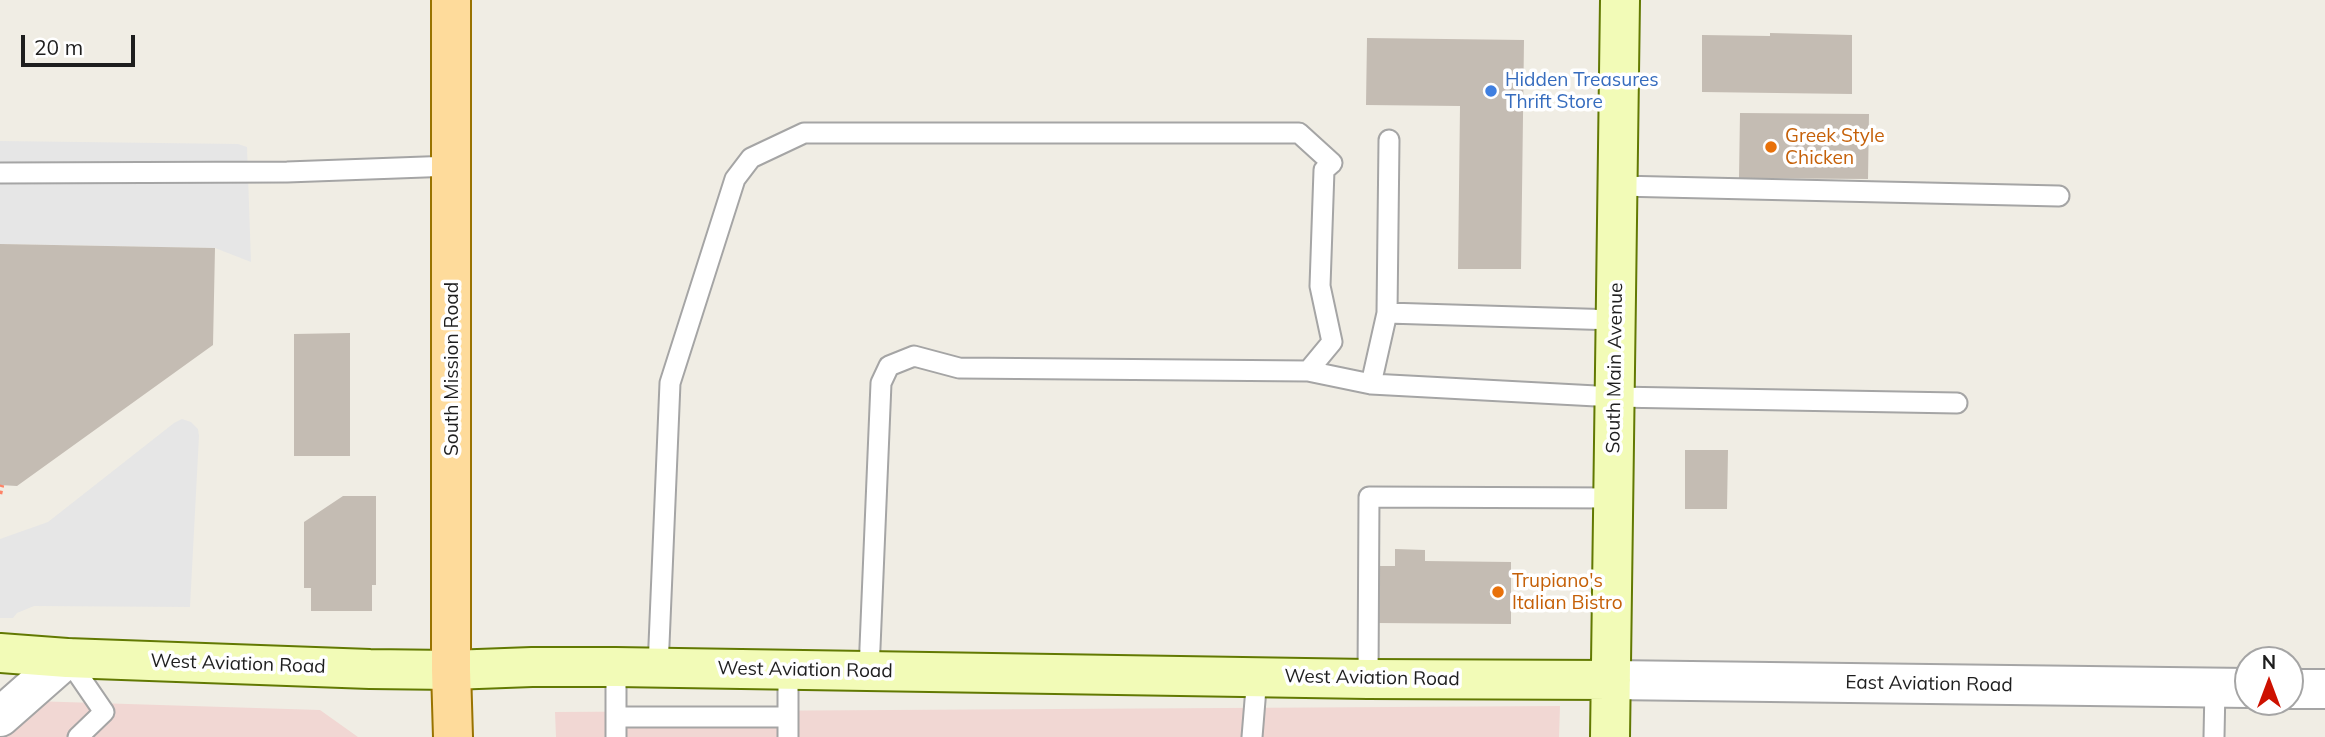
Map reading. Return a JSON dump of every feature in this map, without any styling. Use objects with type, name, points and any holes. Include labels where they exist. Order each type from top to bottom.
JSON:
[{"type":"main road","name":"South Mission Road","points":[[451,0],[453,737]]},
{"type":"street","name":"South Main Avenue","points":[[1610,737],[1620,0]]},
{"type":"street","name":"West Aviation Road","points":[[0,653],[67,658],[451,670],[616,667],[1368,679],[1611,680]]},
{"type":"street","points":[[0,717],[67,658]]},
{"type":"street","name":"East Aviation Road","points":[[1611,680],[2231,688]]},
{"type":"street","points":[[2304,689],[2325,689]]},
{"type":"lane","points":[[658,668],[670,383],[735,179],[751,158],[804,134],[1299,134],[1332,163],[1324,170],[1320,286],[1332,342],[1308,371]]},
{"type":"lane","points":[[1371,384],[1387,313],[1389,141]]},
{"type":"lane","points":[[0,173],[287,172],[452,166]]},
{"type":"lane","points":[[1618,186],[2059,196]]},
{"type":"lane","points":[[1387,313],[1616,320]]},
{"type":"lane","points":[[869,671],[881,383],[890,366],[914,356],[959,368],[1308,371],[1371,384],[1615,397],[1958,403]]},
{"type":"lane","points":[[1368,679],[1369,497],[1614,498]]},
{"type":"lane","points":[[67,658],[104,712],[78,737]]},
{"type":"lane","points":[[616,667],[616,727],[788,727],[788,669]]},
{"type":"lane","points":[[1252,737],[1257,676]]},
{"type":"lane","points":[[2214,737],[2231,688]]},
{"type":"path","points":[[0,494],[2,485]]},
{"type":"shaded area","points":[[0,141],[238,144],[247,147],[251,262],[215,248],[0,244]]},
{"type":"shaded area","points":[[182,419],[191,422],[198,429],[199,436],[190,607],[34,606],[17,613],[13,618],[0,618],[0,539],[48,522]]},
{"type":"shaded area","points":[[0,700],[320,710],[358,737],[0,737]]},
{"type":"shaded area","points":[[1560,706],[1559,737],[556,737],[555,712]]},
{"type":"building","points":[[1770,33],[1852,35],[1852,94],[1702,92],[1702,35],[1770,36]]},
{"type":"building","points":[[1367,38],[1524,40],[1521,269],[1458,269],[1460,106],[1366,105]]},
{"type":"building","points":[[1740,113],[1869,114],[1868,179],[1739,178]]},
{"type":"building","points":[[0,244],[215,248],[213,345],[17,486],[0,485]]},
{"type":"building","points":[[350,333],[350,456],[294,456],[294,334]]},
{"type":"building","points":[[1685,450],[1728,450],[1727,509],[1685,509]]},
{"type":"building","points":[[343,496],[376,496],[376,585],[372,585],[372,611],[311,611],[311,588],[304,588],[304,522]]},
{"type":"building","points":[[1395,549],[1425,550],[1425,561],[1511,562],[1511,624],[1377,623],[1377,566],[1395,566]]},
{"type":"place","name":"Hidden Treasures Thrift Store","points":[[1491,91]]},
{"type":"place","name":"Greek Style Chicken","points":[[1771,147]]},
{"type":"place","name":"Trupiano's Italian Bistro","points":[[1498,592]]}]
